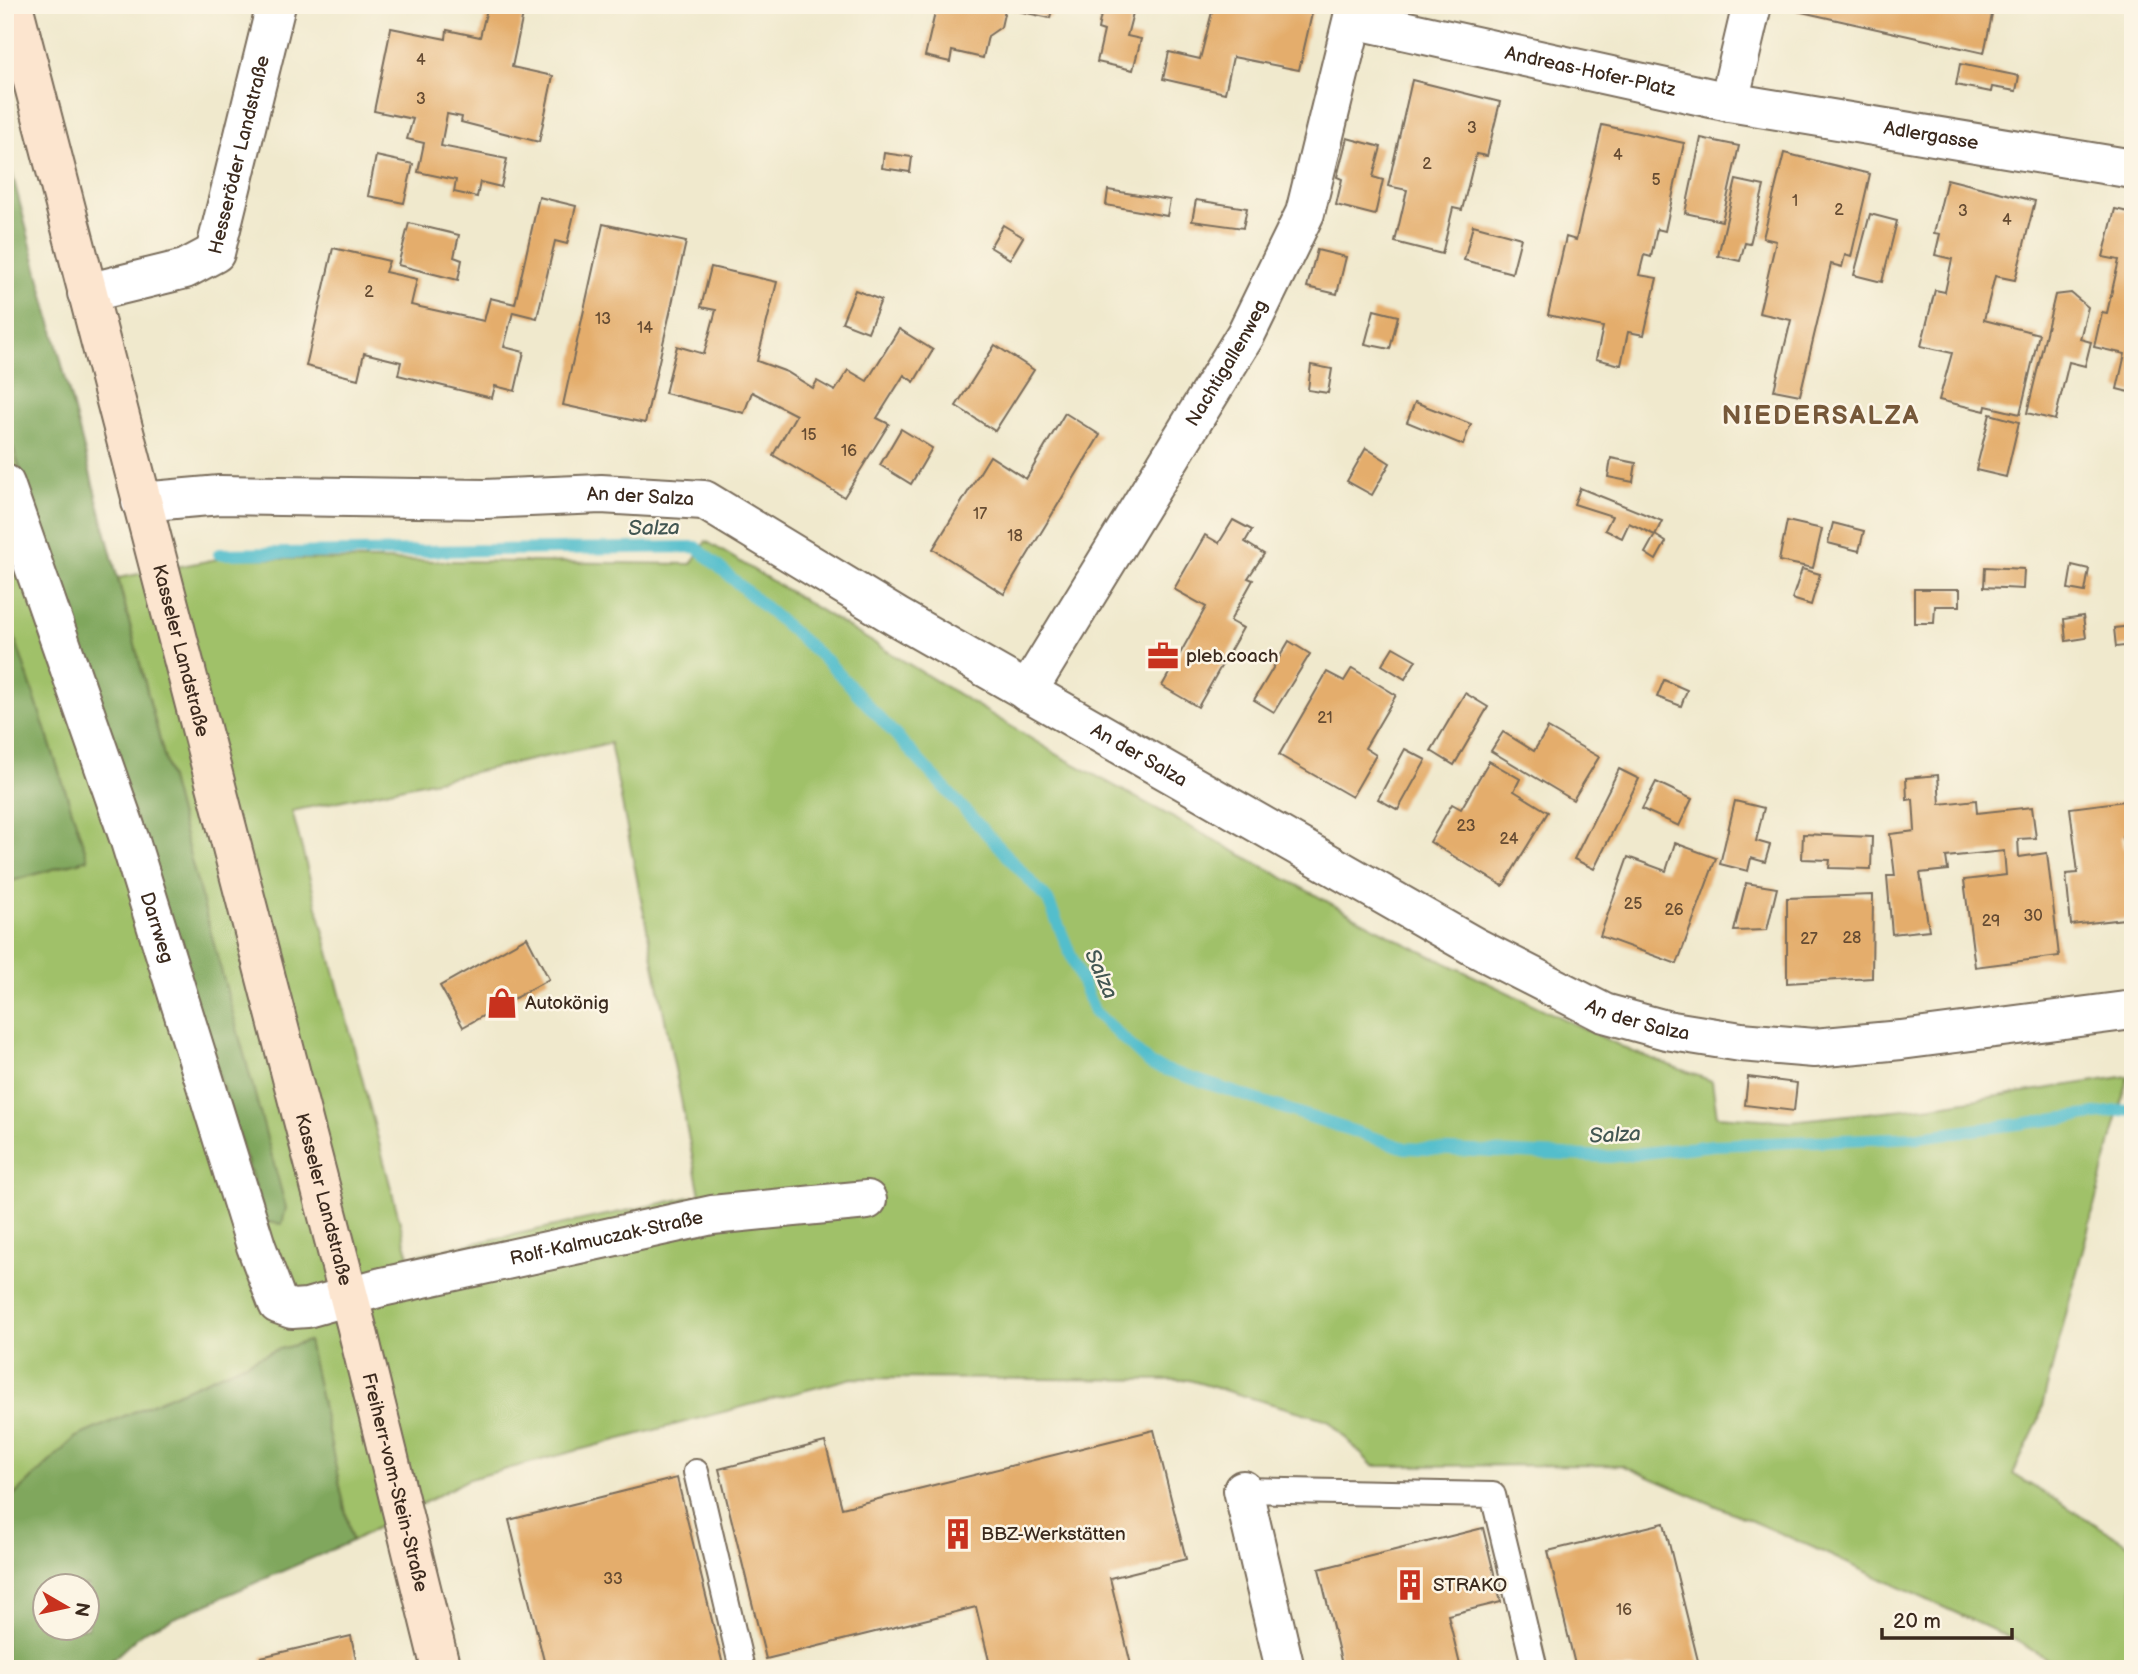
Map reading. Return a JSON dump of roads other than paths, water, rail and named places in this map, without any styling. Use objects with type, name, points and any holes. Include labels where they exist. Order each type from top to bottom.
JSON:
[{"type":"main road","name":"Kasseler Landstraße","points":[[13,5],[349,1297]]},
{"type":"main road","name":"Freiherr-vom-Stein-Straße","points":[[349,1297],[441,1669]]},
{"type":"street","name":"Hesseröder Landstraße","points":[[87,293],[185,269],[215,253],[276,5]]},
{"type":"street","points":[[1729,103],[1752,5]]},
{"type":"street","name":"Andreas-Hofer-Platz","points":[[1355,12],[1729,103]]},
{"type":"street","name":"Nachtigallenweg","points":[[1027,692],[1152,491],[1258,310],[1305,213],[1355,12]]},
{"type":"street","name":"Adlergasse","points":[[1729,103],[2133,169]]},
{"type":"street","name":"Darrweg","points":[[5,484],[129,838],[256,1246],[278,1304],[292,1310],[349,1297]]},
{"type":"street","name":"An der Salza","points":[[141,502],[220,495],[485,499],[601,494],[705,500],[1027,692],[1475,947],[1604,1013],[1666,1030],[1741,1042],[1814,1048],[1901,1040],[2133,1010]]},
{"type":"street","name":"Rolf-Kalmuczak-Straße","points":[[349,1297],[395,1284],[712,1215],[867,1199]]},
{"type":"street","points":[[1243,1490],[1286,1669]]},
{"type":"lane","points":[[696,1472],[742,1669]]},
{"type":"lane","points":[[1243,1490],[1493,1496],[1535,1669]]},
{"type":"waterway","name":"Salza","points":[[219,554],[696,547],[829,663],[1048,900],[1094,1011],[1151,1065],[1405,1148],[1610,1157],[1713,1145],[1919,1137],[2133,1109]]},
{"type":"place","name":"pleb.coach","points":[[1163,656]]},
{"type":"place","name":"Autokönig","points":[[502,1003]]},
{"type":"place","name":"BBZ-Werkstätten","points":[[958,1534]]},
{"type":"place","name":"STRAKO","points":[[1410,1585]]},
{"type":"district","name":"NIEDERSALZA","points":[[1821,416]]}]
